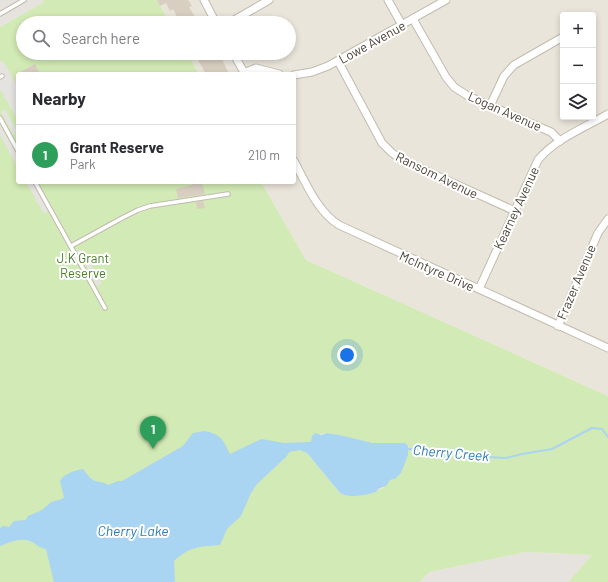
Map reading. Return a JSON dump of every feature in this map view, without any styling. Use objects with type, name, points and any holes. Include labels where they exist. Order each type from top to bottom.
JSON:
[{"type":"street","points":[[204,0],[212,16]]},
{"type":"street","points":[[241,16],[269,0]]},
{"type":"street","points":[[388,0],[402,25]]},
{"type":"street","name":"Lowe Avenue","points":[[296,75],[320,70],[446,0]]},
{"type":"street","name":"Logan Avenue","points":[[413,19],[446,77],[454,87],[468,96],[551,132],[560,141]]},
{"type":"street","points":[[490,106],[504,76],[514,65],[560,39]]},
{"type":"street","points":[[237,60],[244,72]]},
{"type":"street","name":"Ransom Avenue","points":[[338,61],[382,142],[391,152],[400,159],[515,211]]},
{"type":"street","points":[[247,72],[256,68],[268,72]]},
{"type":"street","name":"Kearney Avenue","points":[[479,289],[538,160],[545,151],[560,141],[608,114]]},
{"type":"street","name":"McIntyre Drive","points":[[296,164],[322,210],[334,222],[345,229],[608,348]]},
{"type":"street","name":"Frazer Avenue","points":[[558,326],[598,233],[608,219]]},
{"type":"lane","points":[[0,14],[24,0]]},
{"type":"lane","points":[[0,118],[16,147]]},
{"type":"lane","points":[[36,184],[105,308]]},
{"type":"lane","points":[[71,246],[138,210],[150,206],[192,201],[228,194]]},
{"type":"shaded area","points":[[0,0],[42,0],[44,2],[19,16],[16,16],[16,18],[0,27]]},
{"type":"shaded area","points":[[157,0],[608,0],[608,396],[306,260],[262,184],[296,184],[296,72],[198,72],[191,60],[296,60],[296,16],[166,16]]},
{"type":"shaded area","points":[[3,61],[16,84],[16,117],[0,89],[0,62]]},
{"type":"shaded area","points":[[5,109],[16,129],[16,134],[14,135],[1,112]]},
{"type":"shaded area","points":[[0,125],[16,153],[16,164],[0,135]]},
{"type":"shaded area","points":[[27,184],[33,184],[48,211],[44,214]]},
{"type":"shaded area","points":[[82,249],[102,284],[97,286],[78,251]]},
{"type":"shaded area","points":[[526,552],[592,555],[568,582],[419,582],[430,572]]},
{"type":"green space","points":[[42,0],[157,0],[166,16],[19,16],[44,2]]},
{"type":"green space","name":"J.K Grant Reserve","points":[[16,18],[16,60],[191,60],[198,72],[16,72],[16,184],[262,184],[306,260],[608,396],[608,582],[568,582],[592,555],[526,552],[430,572],[419,582],[0,582],[0,27]],"holes":[[[327,433],[373,443],[405,443],[408,455],[395,479],[390,480],[383,488],[357,496],[340,493],[307,453],[309,442],[318,435]]]},
{"type":"water","name":"Cherry Lake","points":[[205,431],[219,436],[226,445],[230,454],[261,439],[284,443],[309,442],[315,433],[321,435],[327,433],[373,443],[405,443],[408,446],[408,455],[401,473],[395,479],[390,480],[386,486],[378,489],[376,492],[349,496],[340,493],[307,453],[300,450],[289,452],[287,456],[257,484],[251,493],[241,516],[227,529],[220,545],[195,548],[185,552],[174,561],[175,582],[54,582],[46,549],[41,548],[29,540],[16,541],[0,546],[0,528],[3,526],[9,527],[14,521],[26,520],[28,516],[42,510],[51,502],[64,497],[60,481],[67,474],[83,469],[93,480],[108,485],[122,481],[183,446],[193,433]]},
{"type":"building","points":[[157,0],[188,0],[192,6],[189,7],[195,16],[176,16],[173,9],[170,11],[166,3],[160,6]]},
{"type":"building","points":[[198,60],[222,60],[228,72],[205,72]]},
{"type":"building","points":[[35,64],[39,72],[21,72]]},
{"type":"building","points":[[195,184],[202,184],[205,194],[178,198],[176,189]]},
{"type":"building","points":[[203,201],[205,208],[197,209],[196,202]]},
{"type":"waterway","name":"Cherry Creek","points":[[406,449],[450,450],[486,457],[506,458],[552,449],[592,428],[602,429],[608,437]]},
{"type":"place","name":"Grant Reserve","points":[[153,449]]}]
